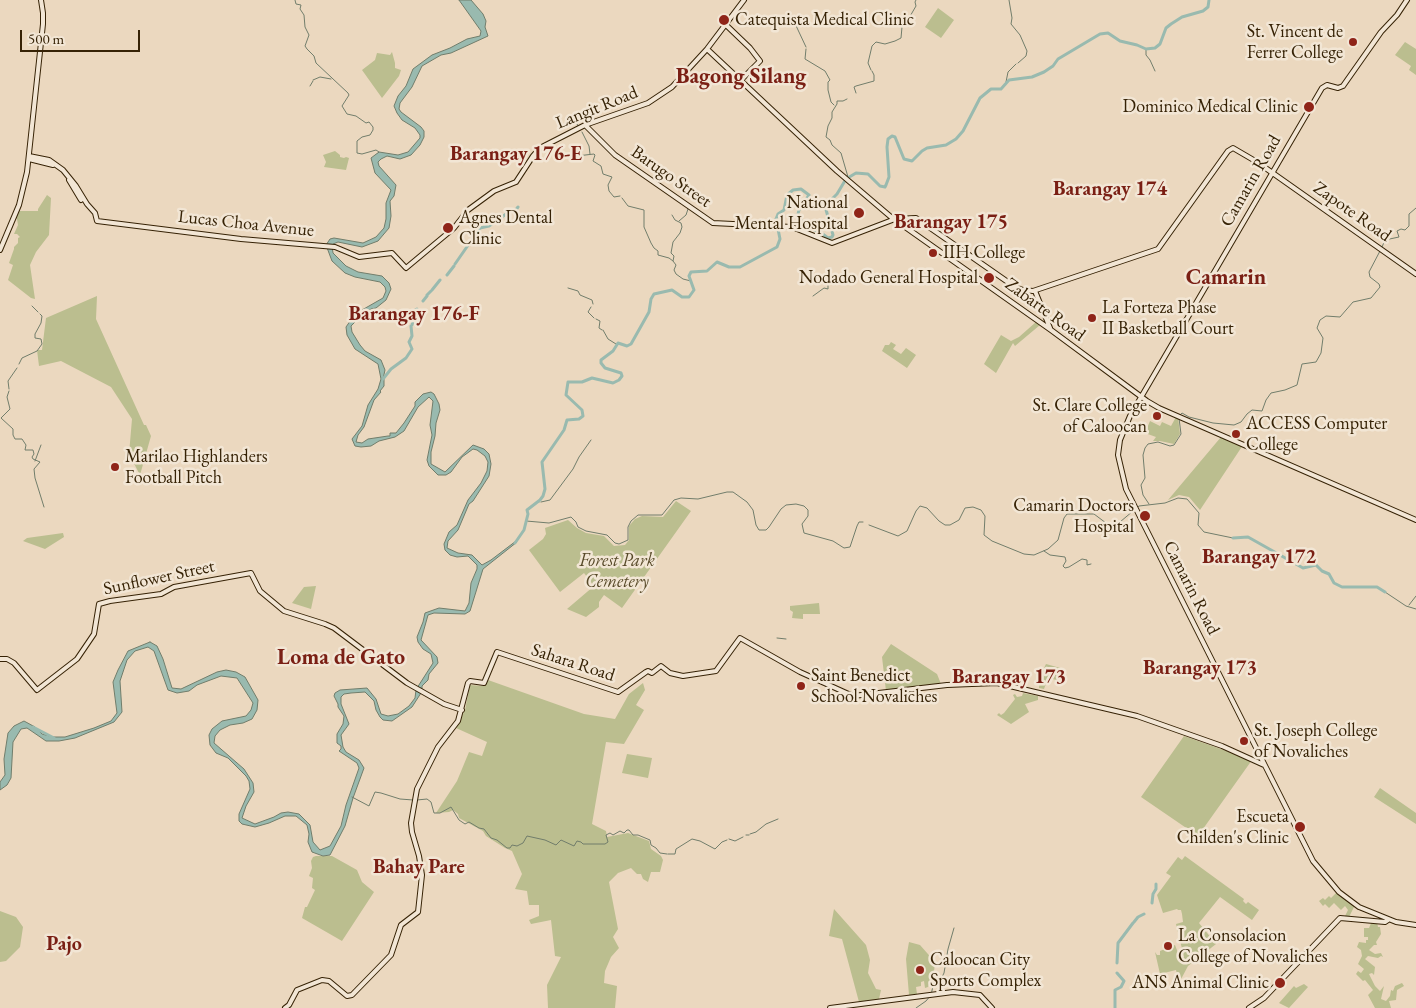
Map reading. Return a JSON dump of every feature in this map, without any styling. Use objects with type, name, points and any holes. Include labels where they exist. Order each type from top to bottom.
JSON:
[{"type":"main road","points":[[0,250],[19,205],[29,158],[43,24],[40,0]]},
{"type":"main road","name":"Langit Road","points":[[333,246],[359,257],[392,253],[406,268],[454,228],[468,210],[494,191],[514,183],[540,148],[585,125],[654,100],[678,82],[707,49],[744,0]]},
{"type":"main road","name":"Camarin Road","points":[[1407,0],[1375,40],[1343,86],[1340,88],[1327,85],[1324,87],[1272,172],[1127,423],[1120,440],[1119,459],[1124,484],[1311,857],[1320,871],[1350,901],[1381,919],[1416,925]]},
{"type":"main road","points":[[725,24],[750,48],[760,61],[741,80]]},
{"type":"main road","name":"Zabarte Road","points":[[707,49],[842,175],[895,219],[1142,397],[1159,408],[1416,520]]},
{"type":"main road","name":"Barugo Street","points":[[585,125],[615,155],[714,224],[793,227],[832,243],[887,224],[895,219]]},
{"type":"main road","name":"Zapote Road","points":[[1035,291],[1158,249],[1230,148],[1236,149],[1272,172],[1416,274]]},
{"type":"main road","name":"Lucas Choa Avenue","points":[[29,158],[49,160],[59,166],[70,178],[96,216],[97,221],[241,239],[325,247],[333,246]]},
{"type":"main road","points":[[895,219],[916,218],[1015,287],[1035,291],[1051,330]]},
{"type":"main road","name":"Sunflower Street","points":[[0,659],[10,660],[37,690],[74,661],[94,634],[100,604],[164,593],[174,587],[251,573],[260,591],[284,611],[334,628],[413,687],[444,704],[462,710]]},
{"type":"main road","name":"Sahara Road","points":[[462,710],[468,683],[470,681],[484,683],[497,652],[618,692],[646,672],[652,673],[661,666],[670,673],[683,676],[716,671],[740,638],[800,672],[853,696],[947,685],[997,683],[1134,716],[1224,747],[1255,760]]},
{"type":"main road","points":[[285,1008],[290,1004],[297,990],[322,980],[329,982],[347,996],[352,995],[391,955],[401,925],[420,910],[422,875],[412,830],[414,799],[434,756],[456,725],[462,710]]},
{"type":"main road","points":[[1260,755],[1255,760],[1264,765]]},
{"type":"main road","points":[[1249,1008],[1264,998],[1340,918],[1381,919]]},
{"type":"main road","points":[[830,1008],[959,992],[980,995],[992,1008]]},
{"type":"green space","points":[[938,8],[954,20],[941,38],[925,27]]},
{"type":"green space","points":[[1405,42],[1416,49],[1416,75],[1409,70],[1411,66],[1395,55]]},
{"type":"green space","points":[[392,52],[395,68],[401,70],[399,76],[382,98],[362,70],[375,60],[377,53],[390,55]]},
{"type":"green space","points":[[335,151],[340,157],[349,158],[346,170],[324,167],[326,162],[323,155]]},
{"type":"green space","points":[[47,195],[51,198],[49,235],[36,252],[30,265],[35,299],[8,280],[13,265],[9,263],[14,247],[20,237],[14,234],[18,225],[15,217],[18,211],[38,211]]},
{"type":"green space","points":[[97,296],[96,319],[144,425],[146,425],[151,436],[140,475],[129,454],[132,419],[111,387],[61,361],[39,366],[37,350],[42,350],[46,318]]},
{"type":"green space","points":[[1036,322],[1040,325],[1015,346],[1013,343],[996,373],[984,364],[1001,335],[1011,341],[1019,337]]},
{"type":"green space","points":[[891,342],[896,345],[893,349],[901,354],[906,348],[916,355],[907,368],[882,351],[885,345],[889,345]]},
{"type":"green space","points":[[1176,417],[1178,417],[1180,434],[1174,444],[1153,441],[1156,437],[1145,433],[1150,421],[1160,426],[1162,422],[1171,426]]},
{"type":"green space","points":[[1221,437],[1243,445],[1200,510],[1189,497],[1179,495],[1168,500]]},
{"type":"green space","name":"Forest Park Cemetery","points":[[676,501],[691,511],[622,608],[604,595],[599,602],[599,607],[586,617],[567,609],[594,586],[584,573],[560,592],[529,550],[543,539],[546,534],[545,528],[568,520],[586,533],[604,536],[614,546],[625,545],[629,540],[629,526],[635,519],[642,516],[663,517]]},
{"type":"green space","points":[[63,533],[64,537],[45,549],[23,541],[27,538]]},
{"type":"green space","points":[[316,586],[311,609],[292,603],[304,587]]},
{"type":"green space","points":[[819,603],[820,614],[803,614],[803,619],[792,618],[793,612],[790,610],[790,606]]},
{"type":"green space","points":[[891,644],[937,674],[941,684],[886,691],[882,657]]},
{"type":"green space","points":[[1046,664],[1064,669],[1061,681],[1048,678],[1044,689],[1039,688],[1040,676]]},
{"type":"green space","points":[[488,680],[584,714],[615,719],[629,694],[643,683],[645,690],[636,705],[644,710],[624,744],[606,742],[592,824],[606,831],[607,837],[628,833],[649,841],[651,849],[661,856],[663,860],[660,872],[651,872],[648,882],[643,879],[641,874],[637,874],[631,868],[618,873],[609,882],[618,929],[613,937],[619,948],[611,957],[605,971],[604,983],[617,986],[615,1008],[548,1008],[547,985],[561,957],[555,956],[551,920],[531,924],[529,920],[539,916],[539,905],[529,905],[527,891],[515,889],[522,874],[512,851],[486,836],[483,831],[459,818],[458,814],[453,810],[436,813],[457,781],[469,752],[482,756],[487,742],[456,728],[465,710],[470,685],[483,686]]},
{"type":"green space","points":[[1023,693],[1038,696],[1038,700],[1025,704],[1029,712],[1011,724],[997,715],[1004,713],[1015,699],[1013,695],[1015,694],[1017,697],[1022,696]]},
{"type":"green space","points":[[1184,736],[1252,760],[1198,836],[1141,797]]},
{"type":"green space","points":[[627,754],[652,758],[648,778],[622,773]]},
{"type":"green space","points":[[1380,788],[1416,813],[1416,824],[1374,797]]},
{"type":"green space","points":[[316,856],[332,856],[357,870],[362,882],[374,892],[342,941],[302,918],[305,907],[307,907],[315,890],[312,888],[313,878],[309,876],[312,868],[311,861]]},
{"type":"green space","points":[[1185,856],[1244,899],[1243,901],[1246,904],[1248,902],[1259,910],[1252,920],[1220,897],[1199,923],[1216,944],[1188,966],[1179,983],[1176,970],[1160,974],[1155,952],[1157,955],[1160,955],[1160,951],[1175,945],[1180,958],[1184,957],[1176,924],[1183,922],[1181,910],[1177,909],[1163,913],[1157,895],[1171,876],[1166,873],[1178,857],[1182,860]]},
{"type":"green space","points":[[1337,892],[1355,905],[1349,917],[1345,916],[1348,910],[1345,906],[1341,910],[1334,903],[1329,908],[1325,904],[1323,906],[1319,901],[1323,898],[1325,900],[1329,896],[1331,898]]},
{"type":"green space","points":[[834,909],[866,945],[870,960],[868,973],[876,989],[881,990],[879,999],[859,1002],[842,939],[829,936]]},
{"type":"green space","points":[[0,911],[16,917],[23,927],[20,947],[6,961],[0,962]]},
{"type":"green space","points":[[1372,921],[1377,922],[1381,934],[1376,942],[1377,945],[1374,945],[1369,950],[1375,954],[1381,953],[1383,957],[1368,956],[1365,959],[1375,967],[1374,975],[1372,973],[1369,974],[1375,986],[1380,991],[1384,986],[1381,999],[1386,1001],[1395,986],[1402,983],[1404,986],[1397,990],[1396,1000],[1389,1001],[1391,1008],[1375,1008],[1368,995],[1373,990],[1365,980],[1363,981],[1356,974],[1358,971],[1361,973],[1364,969],[1358,964],[1362,956],[1361,950],[1357,947],[1359,942],[1366,943],[1366,940],[1368,940],[1368,937],[1364,937],[1364,928],[1369,928]]},
{"type":"green space","name":"Caloocan City Sports Complex","points":[[909,942],[920,945],[935,962],[934,972],[928,987],[925,988],[924,981],[921,982],[921,986],[916,987],[917,994],[909,995],[906,959]]},
{"type":"green space","points":[[1304,984],[1308,987],[1289,1008],[1279,1003],[1294,986],[1296,988]]},
{"type":"water","points":[[459,0],[471,0],[483,14],[488,36],[451,53],[441,55],[422,66],[412,87],[400,103],[399,109],[401,112],[421,127],[424,131],[424,137],[411,155],[400,159],[387,156],[378,162],[379,166],[396,185],[394,196],[390,201],[391,216],[389,228],[378,241],[362,247],[338,242],[332,246],[333,253],[346,266],[358,272],[382,276],[389,283],[391,289],[386,300],[376,308],[371,309],[351,326],[352,332],[360,345],[365,351],[381,360],[385,370],[384,386],[374,400],[356,442],[362,443],[368,439],[390,436],[390,433],[396,433],[415,406],[415,402],[423,394],[431,392],[439,404],[440,410],[431,452],[431,464],[445,472],[473,445],[484,449],[489,454],[491,464],[489,476],[473,501],[469,504],[458,530],[448,541],[447,548],[458,553],[472,555],[482,565],[517,542],[483,569],[470,611],[465,614],[434,613],[428,615],[421,640],[437,657],[438,663],[429,674],[428,680],[422,686],[422,690],[417,688],[433,663],[431,654],[423,649],[417,637],[425,613],[439,608],[465,611],[469,603],[471,583],[477,565],[468,556],[457,557],[450,555],[445,550],[444,544],[449,532],[457,525],[468,500],[481,483],[487,471],[488,462],[485,456],[473,449],[462,457],[451,472],[446,475],[438,475],[429,466],[427,460],[432,435],[430,425],[433,401],[429,397],[418,407],[404,431],[395,437],[379,441],[371,446],[355,446],[352,439],[362,426],[368,405],[378,389],[381,379],[378,364],[355,349],[347,335],[346,327],[355,314],[383,298],[386,291],[380,282],[345,273],[332,261],[326,245],[330,239],[334,238],[363,243],[376,237],[384,228],[386,203],[391,190],[375,173],[371,158],[379,152],[398,155],[408,152],[420,138],[415,128],[402,120],[394,106],[398,96],[406,86],[413,69],[432,55],[467,39],[480,36],[481,31]]},
{"type":"water","points":[[150,642],[157,646],[172,688],[181,689],[217,672],[226,670],[236,672],[245,677],[258,700],[257,710],[252,719],[220,730],[215,736],[214,743],[244,769],[253,783],[254,792],[242,818],[255,824],[281,813],[299,814],[310,825],[313,842],[320,850],[330,846],[341,826],[359,768],[357,763],[339,751],[341,746],[337,743],[337,734],[343,724],[344,716],[338,707],[334,696],[335,693],[340,690],[367,688],[376,699],[381,714],[388,716],[398,714],[409,706],[415,698],[416,690],[421,693],[412,707],[392,721],[383,720],[380,717],[374,701],[365,692],[344,694],[341,697],[341,704],[349,724],[341,735],[343,747],[346,752],[359,760],[364,768],[345,826],[330,855],[323,856],[312,852],[308,842],[307,825],[296,816],[285,816],[255,827],[242,824],[239,821],[239,814],[250,789],[249,781],[228,758],[216,753],[210,745],[209,735],[212,729],[222,721],[246,716],[251,710],[253,703],[237,678],[221,676],[197,685],[189,691],[177,693],[168,690],[154,651],[148,647],[135,651],[127,660],[120,681],[122,712],[114,722],[75,738],[59,741],[46,741],[27,728],[21,729],[13,742],[11,778],[7,785],[0,790],[0,782],[5,775],[4,759],[8,733],[14,726],[24,721],[35,727],[42,734],[53,737],[65,737],[111,721],[117,713],[113,682],[118,670],[128,651]]},
{"type":"waterway","points":[[295,0],[296,4],[301,5],[300,9],[304,15],[305,27],[309,35],[305,46],[314,56],[316,63],[348,93],[349,95],[342,106],[347,114],[356,116],[366,123],[369,122],[373,127],[370,135],[362,137],[357,141],[357,153],[362,154],[376,150],[378,153]]},
{"type":"waterway","points":[[903,24],[904,19],[909,18],[916,6],[916,0]]},
{"type":"waterway","points":[[1009,0],[1011,24],[1020,35],[1027,51],[1026,56],[1018,63]]},
{"type":"waterway","points":[[515,543],[524,530],[528,514],[527,510],[543,496],[545,489],[542,462],[564,430],[567,420],[579,419],[583,416],[582,410],[566,395],[568,382],[582,382],[592,378],[613,383],[619,380],[622,376],[621,373],[605,368],[601,360],[613,351],[618,343],[627,346],[631,344],[649,312],[651,299],[654,294],[672,290],[682,297],[689,297],[694,290],[689,276],[691,272],[707,271],[717,262],[729,267],[740,267],[777,247],[780,239],[776,219],[778,214],[784,210],[787,195],[793,190],[801,189],[809,195],[799,210],[800,219],[809,228],[820,232],[828,238],[832,237],[825,206],[837,194],[846,179],[856,173],[868,174],[880,186],[885,187],[889,177],[888,139],[892,136],[895,137],[904,159],[912,161],[927,148],[946,145],[956,139],[963,131],[980,98],[991,89],[1001,89],[1009,80],[1032,77],[1044,72],[1053,66],[1058,59],[1100,34],[1108,33],[1120,41],[1146,49],[1155,48],[1160,44],[1166,28],[1182,17],[1203,11],[1208,7],[1209,0]]},
{"type":"waterway","points":[[791,15],[806,47]]},
{"type":"waterway","points":[[871,70],[868,63],[872,46],[876,42],[885,44],[901,38],[902,27]]},
{"type":"waterway","points":[[806,49],[805,59],[825,71],[830,80],[828,82],[828,90],[831,102],[834,105]]},
{"type":"waterway","points":[[1146,49],[1146,55],[1155,71]]},
{"type":"waterway","points":[[1006,82],[1008,72],[1016,64]]},
{"type":"waterway","points":[[856,93],[854,87],[874,81],[872,71]]},
{"type":"waterway","points":[[313,80],[320,77],[331,79]]},
{"type":"waterway","points":[[310,86],[313,81]]},
{"type":"waterway","points":[[847,99],[837,101],[832,112],[826,137],[841,153],[848,177]]},
{"type":"waterway","points":[[575,120],[578,126]]},
{"type":"waterway","points":[[582,132],[589,146],[590,154]]},
{"type":"waterway","points":[[561,150],[568,157],[594,154],[593,161],[601,166],[603,174],[612,177],[608,185],[609,191],[614,197],[620,196]]},
{"type":"waterway","points":[[622,198],[628,206],[644,210],[644,227],[651,243],[658,251],[658,255],[673,261]]},
{"type":"waterway","points":[[455,264],[480,228],[489,226],[509,212],[515,211],[518,207]]},
{"type":"waterway","points":[[1382,247],[1385,240],[1399,237],[1397,231],[1405,230],[1409,226],[1409,214],[1416,208]]},
{"type":"waterway","points":[[679,221],[686,215],[688,209]]},
{"type":"waterway","points":[[672,215],[675,220],[681,223],[682,227],[673,242],[671,253],[674,256],[673,261],[676,265],[674,270],[683,279],[691,281]]},
{"type":"waterway","points":[[1180,415],[1182,413],[1189,417],[1213,423],[1234,425],[1241,422],[1252,410],[1262,411],[1271,393],[1297,385],[1302,364],[1316,362],[1321,353],[1323,338],[1317,328],[1320,320],[1326,316],[1340,317],[1353,302],[1371,298],[1380,287],[1370,277],[1369,272],[1380,251]]},
{"type":"waterway","points":[[447,275],[454,266]]},
{"type":"waterway","points":[[813,296],[824,288],[828,289],[828,283],[833,275]]},
{"type":"waterway","points":[[432,290],[440,280]]},
{"type":"waterway","points":[[568,288],[578,291],[580,295],[592,300],[593,304]]},
{"type":"waterway","points":[[427,295],[431,291]]},
{"type":"waterway","points":[[423,301],[427,296]]},
{"type":"waterway","points":[[32,306],[38,312]]},
{"type":"waterway","points":[[591,307],[588,312],[594,318]]},
{"type":"waterway","points":[[412,325],[414,317],[411,313],[417,309]]},
{"type":"waterway","points":[[19,364],[22,358],[37,351],[42,344],[41,339],[35,338],[41,323],[42,316],[40,314]]},
{"type":"waterway","points":[[596,319],[600,321],[599,328],[602,330]]},
{"type":"waterway","points":[[383,379],[391,369],[406,358],[412,349],[409,342],[412,336],[411,326]]},
{"type":"waterway","points":[[603,330],[608,339],[616,344]]},
{"type":"waterway","points":[[9,389],[8,381],[17,368]]},
{"type":"waterway","points":[[9,391],[7,397],[10,409],[1,418],[13,429],[15,439],[22,439],[26,445],[25,450],[33,450],[33,459],[40,462],[34,469],[44,507]]},
{"type":"waterway","points":[[1149,504],[1143,495],[1141,485],[1145,478],[1143,455],[1145,448],[1148,444],[1158,442],[1170,446],[1174,445],[1181,434],[1179,418]]},
{"type":"waterway","points":[[541,502],[550,500],[591,440]]},
{"type":"waterway","points":[[35,461],[41,445]]},
{"type":"waterway","points":[[526,521],[549,523],[571,517],[578,527],[586,531],[607,535],[615,543],[619,544],[628,540],[628,527],[631,521],[638,515],[662,515],[674,500],[681,498],[698,499],[733,492],[747,502],[753,510],[759,530],[766,530],[786,505],[796,504],[804,506],[808,510],[808,516],[802,524],[804,533],[833,541],[844,548],[850,547],[859,522],[863,522]]},
{"type":"waterway","points":[[869,525],[898,536],[907,531],[920,506],[927,508],[945,525],[950,525],[959,520],[965,508],[973,507],[981,510],[985,516],[984,535],[992,541],[1024,554],[1034,555],[1048,549],[1058,540],[1064,518],[1067,514],[1094,514],[1114,527],[1139,506],[1165,503],[1178,498],[1187,499],[1199,513],[1198,525],[1204,532],[1233,538]]},
{"type":"waterway","points":[[1233,538],[1248,537],[1303,568],[1316,565],[1322,571],[1329,574],[1334,583],[1342,587],[1377,587],[1385,592]]},
{"type":"waterway","points":[[1044,551],[1050,555],[1065,557],[1066,561],[1063,566],[1065,568],[1082,559],[1087,560],[1087,565],[1091,564]]},
{"type":"waterway","points":[[1385,592],[1406,606],[1416,609]]},
{"type":"waterway","points":[[1409,605],[1416,596]]},
{"type":"waterway","points":[[777,638],[786,639]]},
{"type":"waterway","points":[[33,727],[54,738]]},
{"type":"waterway","points":[[352,797],[369,806],[375,792],[400,799],[413,800]]},
{"type":"waterway","points":[[417,800],[427,799],[431,802],[434,813],[440,813],[451,807],[459,820],[465,824],[469,822],[484,829],[491,838],[507,848],[523,843],[527,836],[545,840],[556,845],[561,840],[574,846],[577,841],[583,844],[605,844],[608,842],[606,835],[610,833],[613,835],[620,831],[624,833],[629,830],[633,835],[650,840],[651,845],[660,853],[667,854]]},
{"type":"waterway","points":[[750,834],[778,819]]},
{"type":"waterway","points":[[729,839],[735,841],[743,837]]},
{"type":"waterway","points":[[668,854],[675,854],[676,849],[692,839],[715,849],[727,840]]},
{"type":"waterway","points":[[1152,903],[1156,884]]},
{"type":"waterway","points":[[1134,922],[1144,914]]},
{"type":"waterway","points":[[1117,963],[1118,943],[1133,923]]},
{"type":"waterway","points":[[940,981],[944,973],[954,928]]},
{"type":"waterway","points":[[1115,1008],[1115,990],[1121,987],[1124,981],[1117,973]]},
{"type":"waterway","points":[[916,1008],[926,1001],[931,995],[933,986],[939,982]]},
{"type":"place","name":"Catequista Medical Clinic","points":[[724,20]]},
{"type":"place","name":"St. Vincent de Ferrer College","points":[[1353,42]]},
{"type":"place","name":"Dominico Medical Clinic","points":[[1309,107]]},
{"type":"place","name":"National Mental Hospital","points":[[859,213]]},
{"type":"place","name":"Agnes Dental Clinic","points":[[448,228]]},
{"type":"place","name":"IIH College","points":[[933,253]]},
{"type":"place","name":"Nodado General Hospital","points":[[989,278]]},
{"type":"place","name":"La Forteza Phase II Basketball Court","points":[[1092,318]]},
{"type":"place","name":"St. Clare College of Caloocan","points":[[1157,416]]},
{"type":"place","name":"ACCESS Computer College","points":[[1236,434]]},
{"type":"place","name":"Marilao Highlanders Football Pitch","points":[[115,467]]},
{"type":"place","name":"Camarin Doctors Hospital","points":[[1145,516]]},
{"type":"place","name":"Saint Benedict School Novaliches","points":[[801,686]]},
{"type":"place","name":"St. Joseph College of Novaliches","points":[[1244,741]]},
{"type":"place","name":"Escueta Childen's Clinic","points":[[1300,827]]},
{"type":"place","name":"La Consolacion College of Novaliches","points":[[1168,946]]},
{"type":"place","name":"Caloocan City Sports Complex","points":[[920,970]]},
{"type":"place","name":"ANS Animal Clinic","points":[[1280,983]]},
{"type":"district","name":"Bagong Silang","points":[[741,77]]},
{"type":"district","name":"Barangay 176-E","points":[[516,155]]},
{"type":"district","name":"Barangay 174","points":[[1110,190]]},
{"type":"district","name":"Barangay 175","points":[[951,223]]},
{"type":"district","name":"Camarin","points":[[1226,278]]},
{"type":"district","name":"Barangay 176-F","points":[[414,315]]},
{"type":"district","name":"Barangay 172","points":[[1259,558]]},
{"type":"district","name":"Loma de Gato","points":[[341,658]]},
{"type":"district","name":"Barangay 173","points":[[1200,669]]},
{"type":"district","name":"Barangay 173","points":[[1009,678]]},
{"type":"district","name":"Bahay Pare","points":[[419,868]]},
{"type":"district","name":"Pajo","points":[[64,945]]}]
